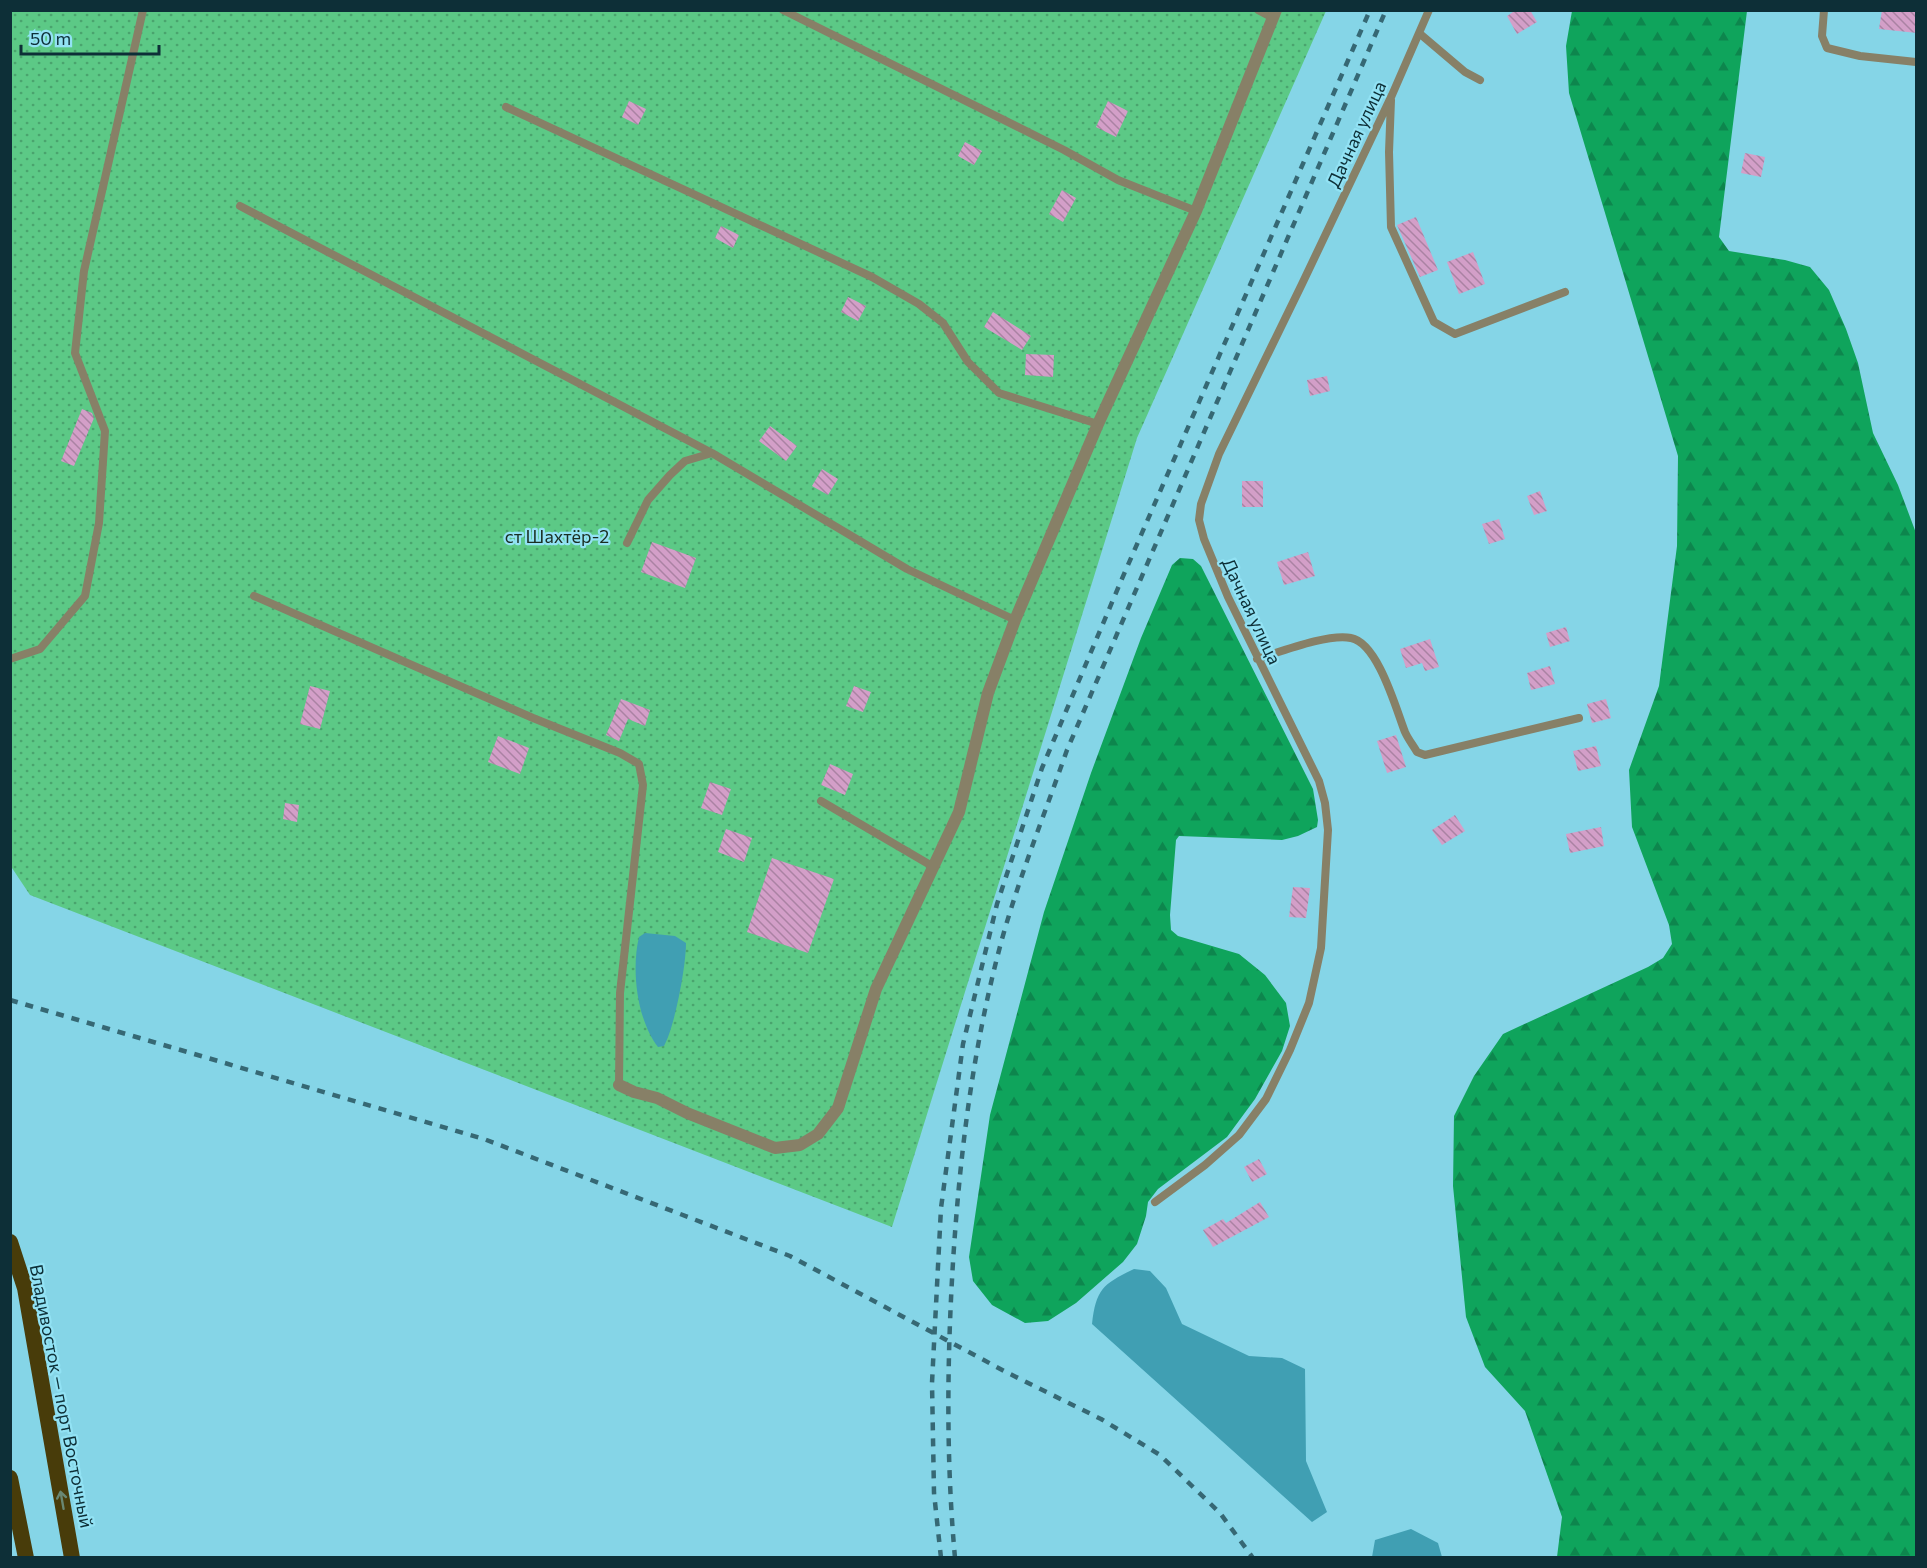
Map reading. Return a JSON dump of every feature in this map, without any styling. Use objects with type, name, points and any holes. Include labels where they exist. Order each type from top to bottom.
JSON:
[{"type":"highway","name":"Владивосток — порт Восточный","points":[[10,1242],[25,1288],[72,1557]]},
{"type":"highway","points":[[10,1478],[26,1557]]},
{"type":"street","points":[[619,1085],[657,1098],[687,1113],[775,1148],[800,1145],[818,1134],[838,1108],[876,989],[958,812],[988,693],[1016,620],[1098,424],[1196,210],[1275,14]]},
{"type":"lane","points":[[10,659],[40,649],[85,596],[99,523],[105,431],[75,353],[84,271],[143,10]]},
{"type":"lane","points":[[783,10],[1064,150],[1118,180],[1196,210]]},
{"type":"lane","points":[[1258,10],[1275,14]]},
{"type":"lane","name":"Дачная улица","points":[[1155,1202],[1205,1165],[1239,1135],[1266,1099],[1290,1050],[1308,1003],[1321,948],[1328,830],[1325,802],[1319,781],[1228,597],[1204,539],[1199,520],[1201,504],[1219,454],[1392,95],[1429,10]]},
{"type":"lane","points":[[1824,10],[1822,36],[1827,48],[1860,56],[1917,62]]},
{"type":"lane","points":[[1419,33],[1465,72],[1480,80]]},
{"type":"lane","points":[[1392,95],[1389,152],[1391,227],[1434,322],[1455,334],[1565,292]]},
{"type":"lane","points":[[506,107],[872,277],[919,304],[943,323],[968,362],[999,393],[1098,424]]},
{"type":"lane","points":[[240,206],[712,453],[908,569],[1016,620]]},
{"type":"lane","points":[[627,543],[648,500],[670,475],[685,460],[712,453]]},
{"type":"lane","points":[[254,596],[533,718],[620,753],[639,764],[643,785],[620,993],[619,1085]]},
{"type":"lane","points":[[1257,659],[1330,638],[1353,638],[1366,646],[1376,659],[1406,734],[1417,752],[1425,755],[1579,718]]},
{"type":"lane","points":[[821,801],[932,866]]},
{"type":"green space","name":"ст Шахтёр-2","points":[[10,11],[1326,11],[1137,438],[892,1227],[30,895],[10,865]]},
{"type":"green space","points":[[1572,11],[1747,11],[1719,237],[1729,251],[1785,260],[1810,267],[1829,290],[1858,363],[1873,433],[1898,485],[1916,533],[1916,1557],[1557,1557],[1562,1517],[1525,1411],[1485,1367],[1466,1317],[1453,1186],[1454,1116],[1474,1076],[1503,1034],[1648,967],[1663,958],[1672,944],[1669,925],[1632,827],[1629,770],[1659,686],[1677,546],[1678,456],[1569,93],[1566,46]]},
{"type":"green space","points":[[1180,558],[1193,559],[1201,566],[1313,789],[1318,820],[1317,827],[1298,836],[1282,840],[1179,836],[1176,840],[1170,915],[1171,930],[1178,936],[1239,954],[1265,975],[1286,1003],[1290,1026],[1282,1051],[1255,1099],[1227,1137],[1158,1189],[1148,1202],[1137,1244],[1123,1262],[1076,1303],[1048,1321],[1025,1323],[992,1305],[973,1281],[969,1257],[990,1115],[1044,912],[1091,773],[1141,638],[1172,565]]},
{"type":"water","points":[[645,933],[675,936],[686,943],[676,1011],[664,1046],[658,1047],[645,1023],[636,979],[639,937]]},
{"type":"water","points":[[1134,1269],[1150,1271],[1166,1288],[1182,1324],[1249,1356],[1282,1358],[1305,1369],[1306,1461],[1327,1512],[1312,1522],[1092,1324],[1096,1303],[1103,1289],[1115,1279]]},
{"type":"water","points":[[1411,1529],[1438,1543],[1442,1557],[1372,1557],[1375,1540]]},
{"type":"building","points":[[1516,10],[1530,10],[1537,22],[1517,34],[1507,16]]},
{"type":"building","points":[[1882,10],[1917,10],[1917,33],[1879,29]]},
{"type":"building","points":[[629,101],[646,109],[638,125],[622,117]]},
{"type":"building","points":[[1108,101],[1128,111],[1116,137],[1096,127]]},
{"type":"building","points":[[965,142],[982,151],[974,165],[958,156]]},
{"type":"building","points":[[1745,153],[1765,157],[1761,177],[1741,173]]},
{"type":"building","points":[[1062,190],[1076,198],[1063,222],[1049,214]]},
{"type":"building","points":[[1416,217],[1438,270],[1420,277],[1397,225]]},
{"type":"building","points":[[721,226],[739,235],[733,248],[715,238]]},
{"type":"building","points":[[1473,252],[1485,284],[1459,294],[1447,262]]},
{"type":"building","points":[[848,297],[866,306],[858,321],[841,312]]},
{"type":"building","points":[[993,312],[1031,336],[1022,350],[984,327]]},
{"type":"building","points":[[1026,354],[1054,355],[1053,377],[1025,375]]},
{"type":"building","points":[[1327,376],[1330,391],[1310,396],[1307,380]]},
{"type":"building","points":[[82,409],[92,413],[94,418],[74,466],[61,461]]},
{"type":"building","points":[[770,426],[797,446],[786,461],[759,441]]},
{"type":"building","points":[[822,469],[838,479],[828,495],[812,486]]},
{"type":"building","points":[[1242,481],[1263,481],[1263,507],[1242,507]]},
{"type":"building","points":[[1540,491],[1547,511],[1534,515],[1527,496]]},
{"type":"building","points":[[1499,519],[1505,539],[1489,544],[1482,524]]},
{"type":"building","points":[[652,542],[696,558],[685,588],[641,572]]},
{"type":"building","points":[[1308,552],[1315,576],[1284,585],[1277,562]]},
{"type":"building","points":[[1566,627],[1570,641],[1550,647],[1546,633]]},
{"type":"building","points":[[1430,639],[1439,667],[1425,671],[1422,663],[1406,668],[1400,649]]},
{"type":"building","points":[[1550,666],[1555,684],[1531,690],[1527,673]]},
{"type":"building","points":[[310,686],[330,691],[320,729],[300,724]]},
{"type":"building","points":[[854,686],[871,692],[863,712],[846,706]]},
{"type":"building","points":[[621,699],[650,710],[645,726],[628,719],[619,741],[606,735]]},
{"type":"building","points":[[1606,699],[1611,718],[1592,723],[1587,704]]},
{"type":"building","points":[[1396,735],[1406,767],[1387,773],[1377,741]]},
{"type":"building","points":[[498,736],[529,748],[520,774],[488,762]]},
{"type":"building","points":[[1596,746],[1601,766],[1578,771],[1573,751]]},
{"type":"building","points":[[830,764],[853,774],[845,795],[821,785]]},
{"type":"building","points":[[710,782],[731,789],[722,815],[701,808]]},
{"type":"building","points":[[285,803],[299,805],[297,822],[283,819]]},
{"type":"building","points":[[1455,815],[1465,831],[1442,845],[1432,830]]},
{"type":"building","points":[[1601,827],[1604,846],[1570,853],[1566,834]]},
{"type":"building","points":[[726,829],[752,838],[744,862],[718,852]]},
{"type":"building","points":[[772,858],[834,879],[808,953],[747,932]]},
{"type":"building","points":[[1293,887],[1310,888],[1306,918],[1289,917]]},
{"type":"building","points":[[1259,1159],[1267,1174],[1252,1182],[1244,1167]]},
{"type":"building","points":[[1260,1202],[1269,1217],[1213,1247],[1203,1230],[1223,1219],[1226,1223]]},
{"type":"railway","points":[[941,1558],[934,1493],[932,1383],[941,1208],[963,1044],[997,904],[1042,768],[1370,10]]},
{"type":"railway","points":[[955,1558],[948,1410],[956,1221],[969,1099],[983,1019],[1002,939],[1067,750],[1386,10]]},
{"type":"railway","points":[[10,1000],[484,1139],[790,1256],[1006,1372],[1101,1419],[1160,1455],[1220,1513],[1253,1558]]}]
